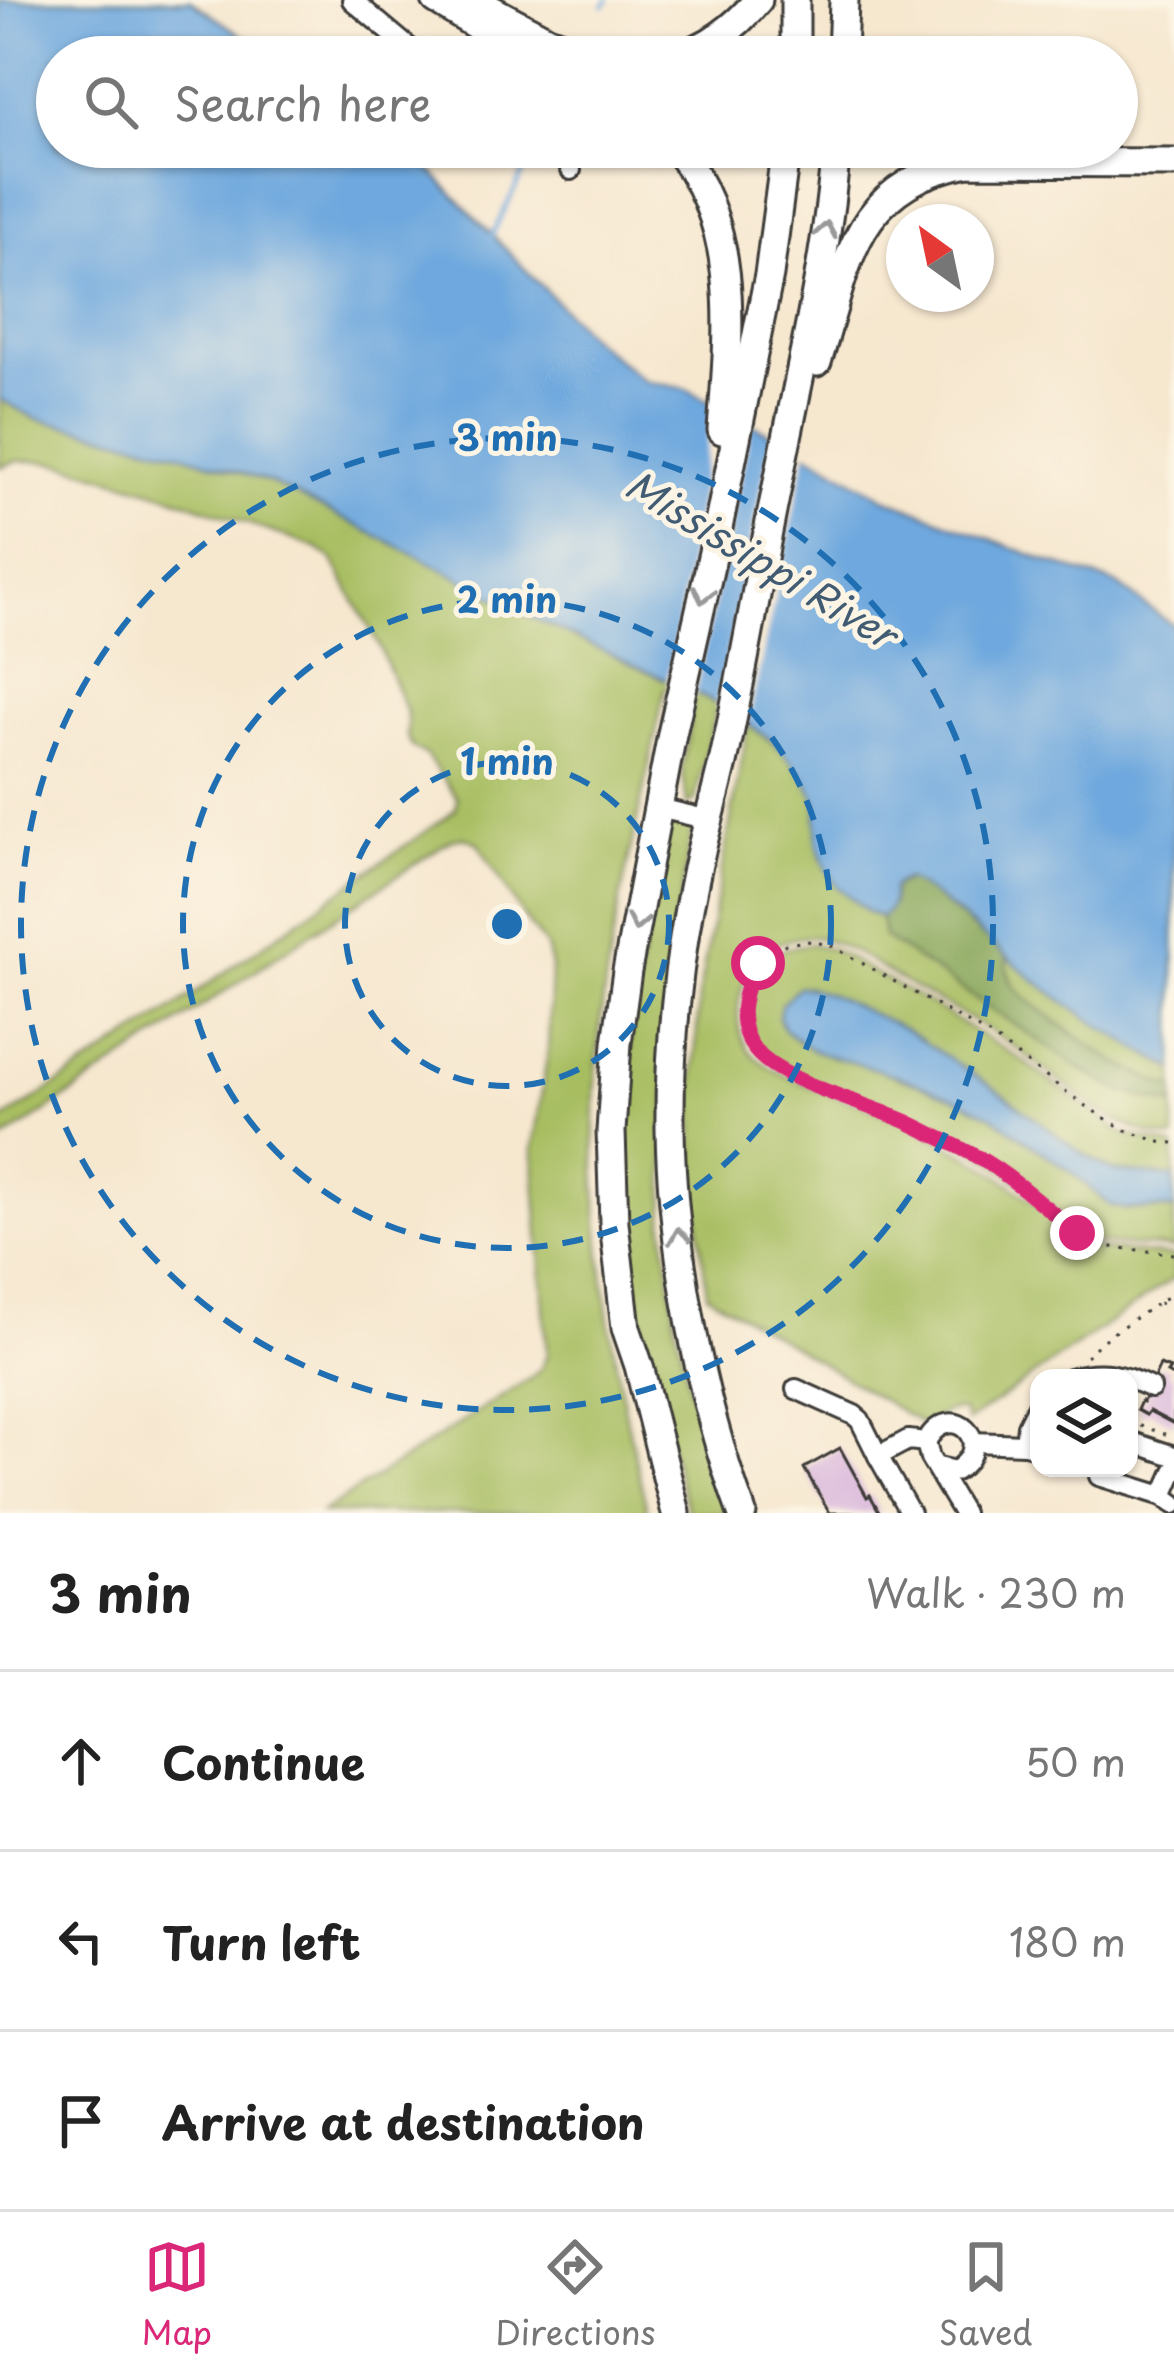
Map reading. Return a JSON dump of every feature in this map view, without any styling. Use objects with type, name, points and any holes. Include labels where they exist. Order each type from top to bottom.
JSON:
[{"type":"highway","points":[[436,0],[497,36]]},
{"type":"highway","points":[[473,0],[540,36]]},
{"type":"highway","points":[[721,36],[758,0]]},
{"type":"highway","points":[[795,0],[795,36]]},
{"type":"highway","points":[[843,36],[844,0]]},
{"type":"highway","points":[[1138,163],[1174,163]]},
{"type":"highway","points":[[688,168],[708,200],[726,268],[727,366],[714,548]]},
{"type":"highway","points":[[676,1513],[626,1328],[614,1222],[611,1131],[617,1043],[672,734],[769,275],[783,168]]},
{"type":"highway","points":[[822,316],[834,168]]},
{"type":"highway","points":[[742,1513],[710,1409],[676,1216],[672,1067],[691,901],[776,492],[822,316],[865,224],[911,181],[946,168]]},
{"type":"highway","points":[[690,1313],[725,1431],[756,1513]]},
{"type":"highway","points":[[639,1366],[638,1414],[659,1513]]},
{"type":"street","points":[[352,0],[395,36]]},
{"type":"street","points":[[659,808],[709,820]]},
{"type":"street","points":[[1138,1383],[1151,1388]]},
{"type":"street","points":[[796,1389],[860,1420],[910,1513]]},
{"type":"street","points":[[938,1467],[955,1471],[966,1464],[973,1442],[966,1429],[950,1422],[933,1430],[926,1442],[927,1451],[963,1513]]},
{"type":"street","points":[[878,1456],[908,1439],[926,1442]]},
{"type":"street","points":[[973,1442],[1030,1446]]},
{"type":"street","points":[[1138,1444],[1174,1456]]},
{"type":"street","points":[[1102,1477],[1168,1500],[1174,1472]]},
{"type":"path","points":[[1174,1143],[1123,1129],[989,1035],[830,945],[786,944],[771,951],[748,979],[743,1026],[760,1056],[827,1092],[890,1114],[983,1160],[1094,1246],[1174,1254]]},
{"type":"path","points":[[1076,1369],[1107,1337],[1174,1292]]},
{"type":"path","points":[[1157,1302],[1174,1309]]},
{"type":"path","points":[[1166,1432],[1171,1422]]},
{"type":"path","points":[[1138,1424],[1174,1437]]},
{"type":"green space","points":[[0,399],[37,419],[171,450],[269,482],[529,616],[717,704],[695,801],[687,805],[682,769],[694,700],[670,686],[665,688],[611,948],[598,1052],[595,1119],[601,1251],[619,1382],[648,1513],[321,1513],[532,1377],[547,1354],[533,1148],[548,1051],[551,967],[546,947],[478,843],[464,837],[452,839],[0,1142],[0,1122],[168,1012],[446,817],[456,809],[457,798],[426,755],[412,747],[407,714],[378,644],[332,559],[317,548],[171,496],[67,465],[16,461],[0,467]]},
{"type":"green space","points":[[748,725],[785,753],[806,778],[817,806],[816,820],[869,913],[881,917],[884,937],[1089,1074],[1121,1091],[1174,1105],[1174,1139],[1114,1118],[995,1034],[861,956],[819,938],[785,941],[767,950],[750,970],[738,1010],[748,1049],[768,1067],[957,1149],[1086,1243],[1099,1249],[1174,1256],[1174,1278],[1043,1369],[1030,1369],[1030,1378],[967,1422],[963,1411],[952,1411],[927,1427],[707,1294],[694,1186],[699,994]]},
{"type":"green space","points":[[674,818],[692,828],[670,966],[664,1226],[675,1321],[691,1396],[727,1513],[688,1513],[651,1374],[631,1235],[627,1115],[634,1009],[669,821]]},
{"type":"green space","points":[[907,879],[1007,956],[1010,977],[1024,997],[1109,1057],[1174,1088],[1174,1105],[1121,1091],[1089,1074],[884,937],[881,917],[892,904],[892,888]]},
{"type":"green space","points":[[812,944],[832,949],[932,1005],[1017,1057],[1124,1134],[1174,1147],[1174,1177],[1113,1171],[904,1029],[808,987],[779,1017],[797,1041],[959,1099],[992,1116],[1073,1173],[1109,1205],[1174,1209],[1174,1249],[1095,1242],[969,1148],[772,1061],[747,1029],[749,989],[761,966],[774,955]]},
{"type":"green space","points":[[1007,957],[1088,1017],[1174,1069],[1174,1088],[1108,1057],[1029,1001],[1011,981]]},
{"type":"water","name":"Mississippi River","points":[[0,0],[190,0],[243,36],[36,36],[36,168],[428,168],[593,340],[645,381],[684,388],[885,498],[1117,584],[1174,626],[1174,1069],[1066,1003],[907,879],[892,888],[885,914],[869,913],[837,886],[827,870],[817,843],[817,800],[803,775],[772,740],[710,700],[529,616],[269,482],[171,450],[37,419],[0,399]]},
{"type":"water","points":[[798,987],[836,997],[904,1029],[1112,1171],[1174,1177],[1174,1209],[1109,1205],[1073,1173],[992,1116],[898,1076],[812,1050],[784,1029],[779,1017],[781,1005]]},
{"type":"pier","points":[[713,397],[753,418],[694,699],[666,685],[695,530]]},
{"type":"pier","points":[[774,429],[808,446],[746,731],[715,710]]},
{"type":"building","points":[[1160,1365],[1170,1369],[1174,1424],[1138,1411]]},
{"type":"building","points":[[840,1448],[880,1513],[830,1513],[804,1468]]},
{"type":"waterway","points":[[604,6],[608,0]]},
{"type":"waterway","points":[[491,237],[526,168]]},
{"type":"route","points":[[758,963],[748,979],[742,1006],[743,1026],[760,1056],[827,1092],[869,1105],[983,1160],[1077,1233]]}]
